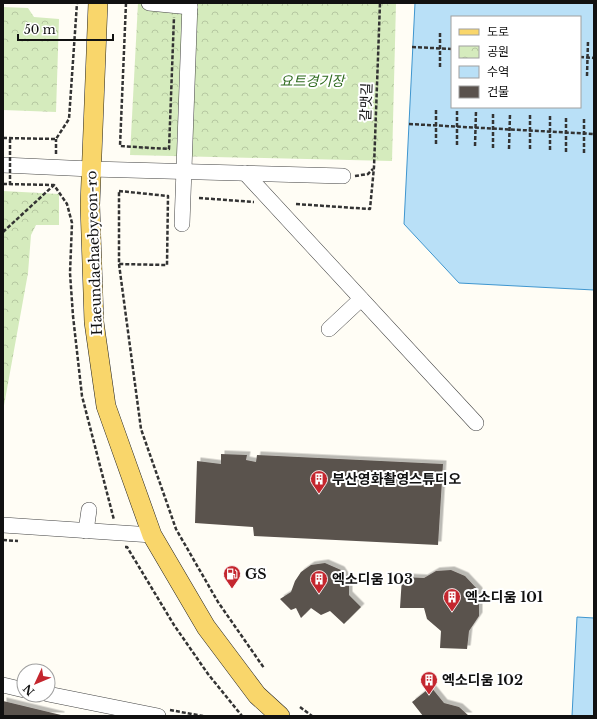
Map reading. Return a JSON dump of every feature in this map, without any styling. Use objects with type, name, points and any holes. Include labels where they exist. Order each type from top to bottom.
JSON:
[{"type":"main road","name":"Haeundaehaebyeon-ro","points":[[98,3],[90,205],[94,322],[106,406],[152,535],[206,627],[257,695],[280,716]]},
{"type":"street","points":[[149,4],[190,5],[182,224]]},
{"type":"street","points":[[3,165],[343,176]]},
{"type":"street","points":[[245,173],[476,423]]},
{"type":"street","points":[[328,329],[361,299]]},
{"type":"street","points":[[86,531],[89,510]]},
{"type":"street","points":[[3,525],[152,535]]},
{"type":"street","points":[[3,685],[16,688]]},
{"type":"street","points":[[56,696],[158,716]]},
{"type":"path","points":[[3,138],[56,139],[69,119],[77,3]]},
{"type":"path","points":[[126,3],[120,146],[169,149],[174,13]]},
{"type":"path","name":"갈맷길","points":[[296,204],[370,209],[374,166],[380,3]]},
{"type":"path","points":[[440,32],[440,67]]},
{"type":"path","points":[[588,41],[588,76]]},
{"type":"path","points":[[412,47],[451,49]]},
{"type":"path","points":[[581,57],[594,58]]},
{"type":"path","points":[[436,108],[436,144]]},
{"type":"path","points":[[457,110],[457,146]]},
{"type":"path","points":[[475,146],[476,111]]},
{"type":"path","points":[[493,112],[493,148]]},
{"type":"path","points":[[509,149],[510,114]]},
{"type":"path","points":[[530,114],[530,149]]},
{"type":"path","points":[[550,115],[550,150]]},
{"type":"path","points":[[566,116],[566,152]]},
{"type":"path","points":[[584,117],[584,153]]},
{"type":"path","points":[[409,124],[594,134]]},
{"type":"path","points":[[10,139],[10,185]]},
{"type":"path","points":[[343,176],[368,174],[374,166]]},
{"type":"path","points":[[3,184],[54,185]]},
{"type":"path","points":[[3,232],[54,185]]},
{"type":"path","points":[[54,185],[67,204],[72,223],[70,273],[82,396],[115,524]]},
{"type":"path","points":[[118,264],[167,265],[168,196],[118,191],[118,264],[141,429],[176,529],[218,602],[264,668]]},
{"type":"path","points":[[199,198],[255,202]]},
{"type":"path","points":[[3,540],[18,541]]},
{"type":"path","points":[[119,546],[127,547],[174,625],[208,674],[242,716]]},
{"type":"path","points":[[300,708],[312,716]]},
{"type":"green space","name":"요트경기장","points":[[138,3],[396,3],[392,161],[130,155]]},
{"type":"green space","points":[[3,7],[28,8],[34,17],[59,19],[56,112],[3,110]]},
{"type":"green space","points":[[3,191],[59,194],[59,225],[36,225],[31,235],[28,273],[3,411]]},
{"type":"water","points":[[415,3],[594,3],[594,290],[459,283],[404,224]]},
{"type":"water","points":[[577,617],[594,618],[594,716],[572,716]]},
{"type":"building","name":"부산영화촬영스튜디오","points":[[221,454],[247,455],[246,460],[256,462],[257,455],[443,464],[438,545],[254,536],[253,527],[195,523],[197,461],[221,464]]},
{"type":"building","name":"엑소디움 103","points":[[325,563],[341,570],[349,582],[349,595],[361,607],[344,624],[330,611],[321,615],[311,608],[301,618],[296,608],[291,610],[280,599],[291,592],[295,581],[301,572],[311,565]]},
{"type":"building","name":"엑소디움 101","points":[[451,570],[465,576],[479,591],[479,616],[469,631],[467,649],[440,648],[441,631],[427,619],[424,608],[400,608],[402,577],[424,578],[436,571]]},
{"type":"building","name":"엑소디움 102","points":[[431,687],[444,703],[459,707],[469,716],[423,716],[412,702]]},
{"type":"building","points":[[3,701],[61,715],[61,716],[3,716]]},
{"type":"place","name":"부산영화촬영스튜디오","points":[[319,494]]},
{"type":"place","name":"GS","points":[[232,589]]},
{"type":"place","name":"엑소디움 103","points":[[319,594]]},
{"type":"place","name":"엑소디움 101","points":[[452,612]]},
{"type":"place","name":"엑소디움 102","points":[[429,695]]}]
